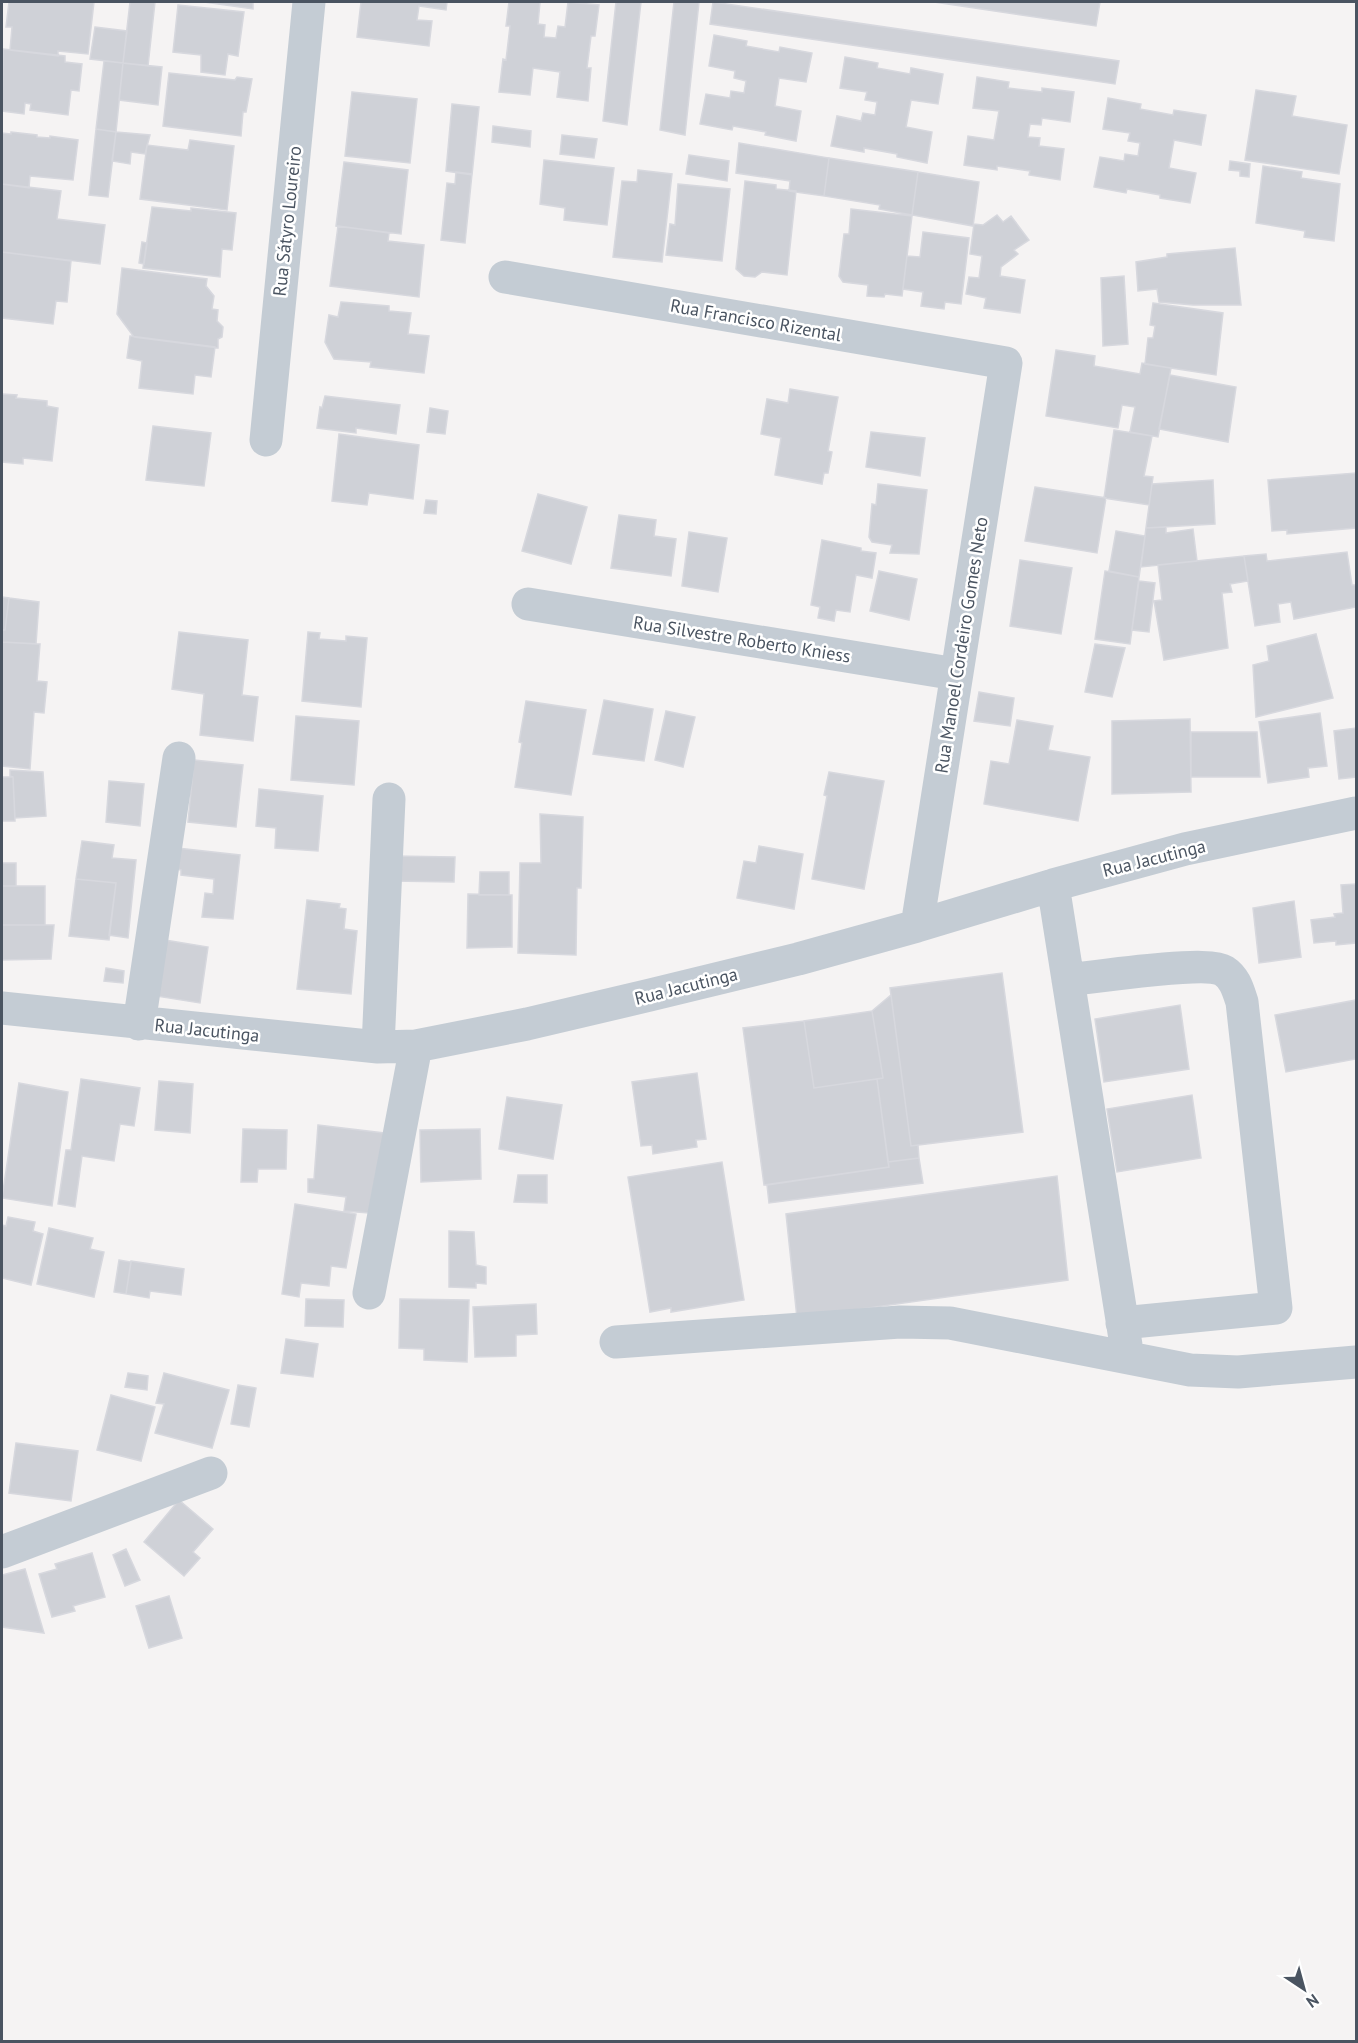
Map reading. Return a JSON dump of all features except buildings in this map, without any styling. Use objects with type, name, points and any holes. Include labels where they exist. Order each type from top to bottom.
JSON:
[{"type":"street","name":"Rua Sátyro Loureiro","points":[[266,440],[309,2]]},
{"type":"street","name":"Rua Francisco Rizental","points":[[505,277],[1006,363]]},
{"type":"street","name":"Rua Manoel Cordeiro Gomes Neto","points":[[917,926],[1006,363]]},
{"type":"street","name":"Rua Silvestre Roberto Kniess","points":[[528,604],[956,674]]},
{"type":"street","points":[[139,1024],[179,758]]},
{"type":"street","points":[[378,1047],[389,799]]},
{"type":"street","name":"Rua Jacutinga","points":[[2,1008],[378,1047],[416,1046],[527,1024],[798,959],[1185,849],[1356,813]]},
{"type":"street","points":[[1053,885],[1127,1357]]},
{"type":"street","points":[[1068,980],[1201,966],[1222,970],[1236,983],[1242,1002],[1276,1308],[1122,1323]]},
{"type":"street","points":[[369,1293],[416,1046]]},
{"type":"street","points":[[616,1342],[900,1322],[950,1323],[1190,1370],[1238,1372],[1356,1362]]},
{"type":"street","points":[[2,1552],[211,1473]]}]
